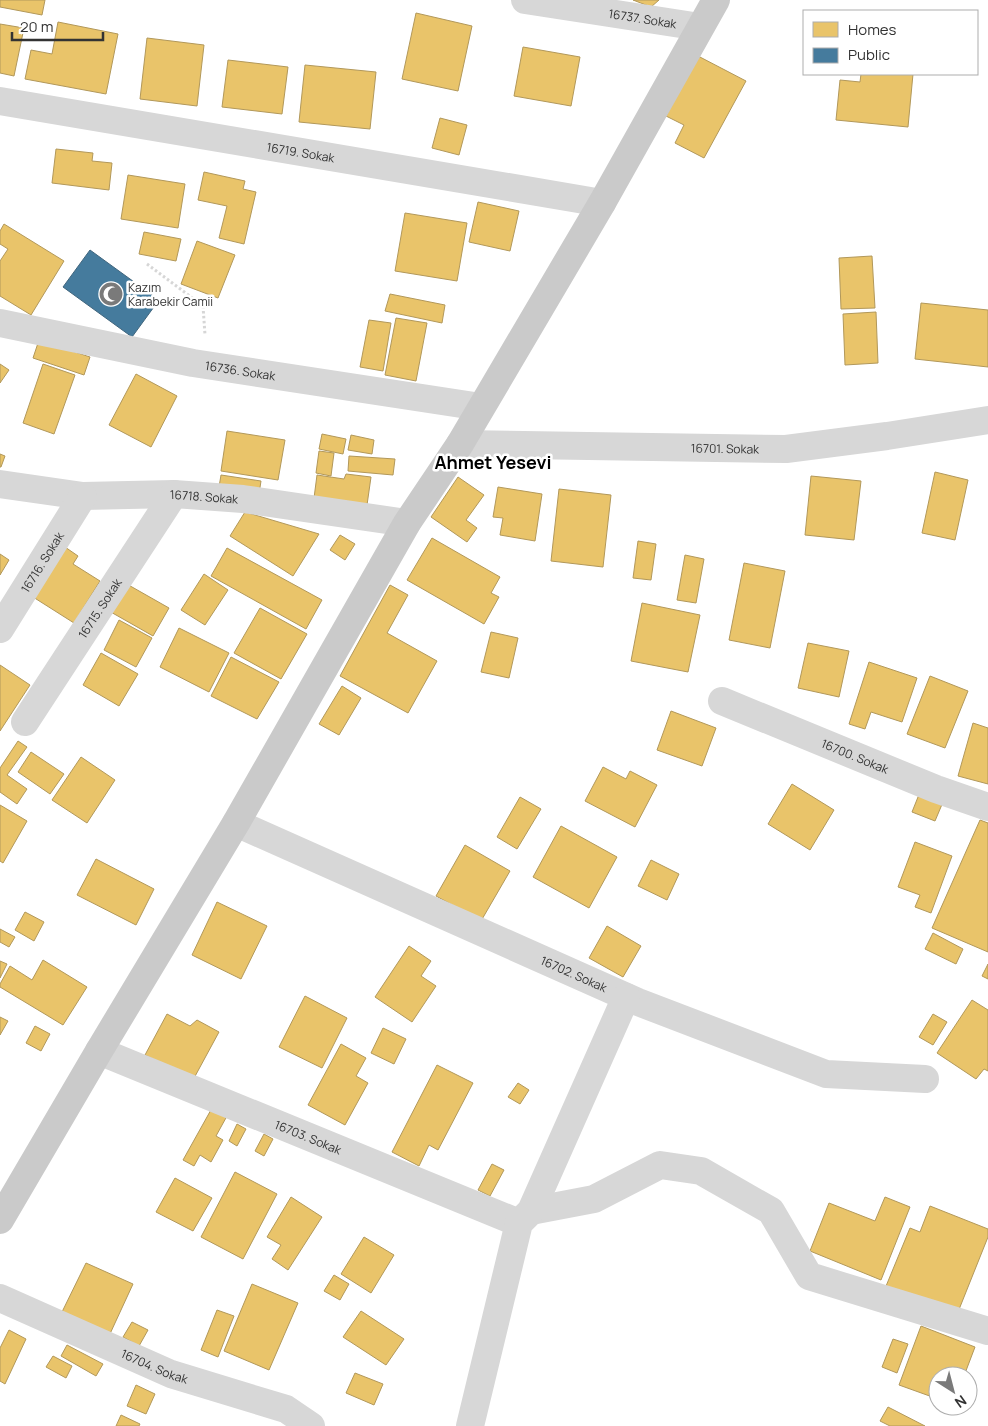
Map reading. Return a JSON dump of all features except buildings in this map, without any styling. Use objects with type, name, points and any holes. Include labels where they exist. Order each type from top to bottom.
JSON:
[{"type":"main road","points":[[0,1220],[98,1051],[236,823],[407,523],[460,444],[602,203],[716,0]]},
{"type":"street","name":"16737. Sokak","points":[[525,0],[700,27]]},
{"type":"street","name":"16719. Sokak","points":[[0,101],[602,203]]},
{"type":"street","name":"16736. Sokak","points":[[0,323],[207,365],[482,407]]},
{"type":"street","name":"16701. Sokak","points":[[460,444],[786,448],[887,436],[988,420]]},
{"type":"street","name":"16718. Sokak","points":[[0,484],[83,496],[174,494],[243,499],[407,523]]},
{"type":"street","name":"16715. Sokak","points":[[25,722],[174,494]]},
{"type":"street","name":"16716. Sokak","points":[[0,628],[83,496]]},
{"type":"street","name":"16700. Sokak","points":[[722,701],[936,789],[988,807]]},
{"type":"street","name":"16702. Sokak","points":[[236,823],[626,997],[826,1074],[925,1079]]},
{"type":"street","points":[[470,1426],[525,1217],[626,997]]},
{"type":"street","name":"16703. Sokak","points":[[98,1051],[525,1217]]},
{"type":"street","points":[[525,1217],[594,1199],[660,1165],[701,1171],[771,1211],[809,1276],[988,1331]]},
{"type":"street","name":"16704. Sokak","points":[[0,1298],[171,1374],[286,1409],[311,1426]]},
{"type":"path","points":[[147,264],[203,306],[207,365]]},
{"type":"place","name":"Kazım Karabekir Camii","points":[[111,294]]},
{"type":"district","name":"Ahmet Yesevi","points":[[493,462]]}]
